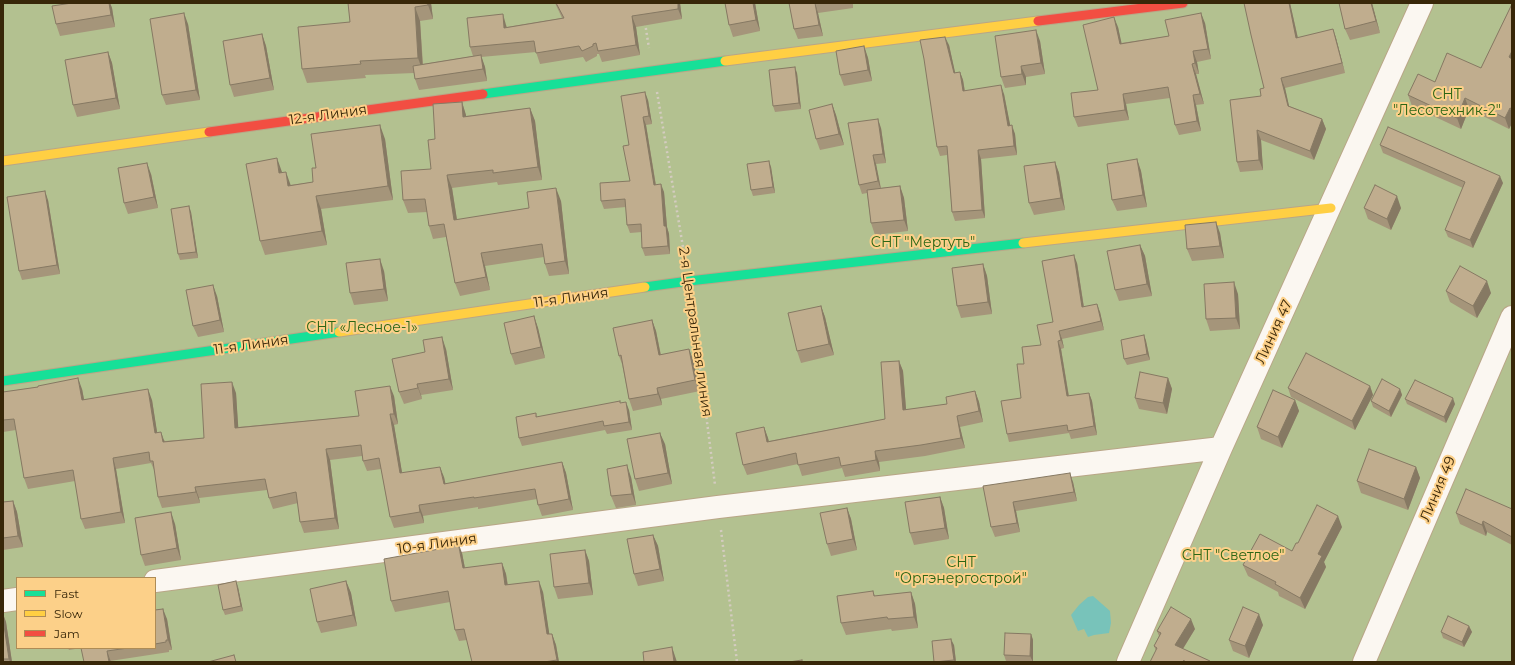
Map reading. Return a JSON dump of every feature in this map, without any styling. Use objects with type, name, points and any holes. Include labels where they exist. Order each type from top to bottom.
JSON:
[{"type":"street","name":"12-я Линия","points":[[3,161],[653,70],[1183,3]]},
{"type":"street","name":"Линия 47","points":[[1128,662],[1221,448],[1331,208],[1422,3]]},
{"type":"street","name":"11-я Линия","points":[[3,381],[689,281],[1331,208]]},
{"type":"street","name":"Линия 49","points":[[1364,662],[1512,317]]},
{"type":"street","name":"10-я Линия","points":[[156,581],[718,507],[1221,448]]},
{"type":"street","points":[[3,601],[16,599]]},
{"type":"path","name":"2-я Центральная линия","points":[[644,18],[689,281],[737,662]]},
{"type":"green space","points":[[3,3],[1512,3],[1512,662],[3,662]]},
{"type":"water","points":[[1093,596],[1110,611],[1111,623],[1109,633],[1088,637],[1084,629],[1078,631],[1071,615],[1088,597]]},
{"type":"building","points":[[72,3],[109,3],[111,15],[56,24],[52,6]]},
{"type":"building","points":[[348,3],[427,3],[428,5],[415,7],[418,58],[360,61],[361,64],[302,69],[298,27],[350,22]]},
{"type":"building","points":[[556,3],[678,3],[678,9],[632,16],[636,45],[598,51],[596,43],[582,51],[579,46],[536,53],[534,41],[470,47],[467,18],[503,14],[504,28],[564,18]]},
{"type":"building","points":[[725,3],[753,3],[756,20],[729,25]]},
{"type":"building","points":[[789,3],[815,3],[819,25],[794,29]]},
{"type":"building","points":[[1244,3],[1289,3],[1296,38],[1333,29],[1342,63],[1281,78],[1288,106],[1322,119],[1310,151],[1257,130],[1259,160],[1237,162],[1230,100],[1261,96],[1260,89],[1264,88]]},
{"type":"building","points":[[1339,3],[1371,3],[1376,21],[1345,29]]},
{"type":"building","points":[[1512,4],[1512,51],[1509,57],[1512,59],[1512,109],[1510,108],[1505,118],[1465,98],[1457,118],[1408,95],[1418,74],[1435,82],[1447,53],[1481,68]]},
{"type":"building","points":[[184,13],[196,90],[162,95],[150,19]]},
{"type":"building","points":[[1201,13],[1208,49],[1193,51],[1195,63],[1192,64],[1200,94],[1193,95],[1197,121],[1175,125],[1168,87],[1123,94],[1125,110],[1074,117],[1071,93],[1098,90],[1083,25],[1114,17],[1120,44],[1169,36],[1165,20]]},
{"type":"building","points":[[1036,30],[1041,63],[1021,66],[1022,74],[1001,77],[995,36]]},
{"type":"building","points":[[262,34],[270,78],[230,85],[223,41]]},
{"type":"building","points":[[945,37],[954,73],[960,72],[963,91],[1001,85],[1008,126],[1012,125],[1014,146],[978,150],[982,210],[952,212],[947,146],[937,147],[920,40]]},
{"type":"building","points":[[864,46],[868,70],[840,75],[836,51]]},
{"type":"building","points":[[108,52],[116,98],[73,105],[65,60]]},
{"type":"building","points":[[481,55],[483,69],[415,79],[413,66]]},
{"type":"building","points":[[795,67],[799,103],[773,106],[769,70]]},
{"type":"building","points":[[645,92],[649,116],[643,117],[654,185],[661,184],[664,226],[666,226],[668,246],[642,248],[641,224],[627,225],[625,199],[601,201],[600,183],[630,181],[623,146],[629,145],[621,96]]},
{"type":"building","points":[[462,102],[463,117],[530,108],[538,167],[493,173],[493,170],[447,175],[454,220],[529,208],[527,192],[556,188],[565,261],[545,264],[542,244],[481,253],[486,277],[455,283],[444,224],[429,226],[425,199],[403,200],[401,171],[431,169],[428,140],[435,139],[433,104]]},
{"type":"building","points":[[832,104],[839,134],[816,139],[809,110]]},
{"type":"building","points":[[878,119],[883,154],[873,155],[878,181],[859,185],[848,123]]},
{"type":"building","points":[[380,125],[388,186],[316,196],[322,231],[260,241],[246,164],[277,158],[279,173],[286,172],[288,186],[313,182],[312,168],[316,168],[311,134]]},
{"type":"building","points":[[1388,127],[1500,176],[1470,240],[1445,230],[1465,182],[1380,145]]},
{"type":"building","points":[[1137,159],[1143,195],[1112,200],[1107,164]]},
{"type":"building","points":[[769,161],[773,187],[751,190],[747,164]]},
{"type":"building","points":[[1055,162],[1061,198],[1029,203],[1024,166]]},
{"type":"building","points":[[147,163],[154,197],[124,203],[118,168]]},
{"type":"building","points":[[1375,185],[1397,196],[1387,219],[1364,208]]},
{"type":"building","points":[[900,186],[904,220],[871,223],[867,190]]},
{"type":"building","points":[[45,191],[57,265],[19,271],[7,197]]},
{"type":"building","points":[[189,206],[196,252],[178,254],[171,209]]},
{"type":"building","points":[[1216,222],[1220,246],[1187,249],[1185,225]]},
{"type":"building","points":[[1140,245],[1147,284],[1115,290],[1107,251]]},
{"type":"building","points":[[1074,255],[1082,307],[1097,304],[1101,321],[1059,331],[1061,340],[1058,341],[1067,396],[1089,393],[1094,426],[1068,431],[1067,425],[1007,434],[1001,401],[1021,398],[1017,364],[1024,364],[1022,347],[1041,345],[1037,325],[1053,322],[1042,261]]},
{"type":"building","points":[[380,259],[384,289],[350,293],[346,263]]},
{"type":"building","points":[[983,264],[988,302],[957,306],[952,268]]},
{"type":"building","points":[[1460,266],[1487,281],[1473,306],[1446,291]]},
{"type":"building","points":[[1234,282],[1236,318],[1206,319],[1204,284]]},
{"type":"building","points":[[213,285],[220,320],[193,326],[186,290]]},
{"type":"building","points":[[821,306],[829,344],[797,351],[788,313]]},
{"type":"building","points":[[534,316],[541,347],[511,354],[504,323]]},
{"type":"building","points":[[652,320],[659,355],[689,349],[695,380],[657,388],[658,394],[629,399],[621,355],[619,356],[613,328]]},
{"type":"building","points":[[1144,335],[1147,354],[1124,359],[1121,340]]},
{"type":"building","points":[[442,337],[449,379],[417,384],[418,388],[399,392],[392,359],[425,352],[423,340]]},
{"type":"building","points":[[1306,353],[1370,386],[1352,421],[1288,388]]},
{"type":"building","points":[[899,361],[903,410],[947,404],[946,397],[975,391],[979,411],[957,416],[961,438],[875,451],[876,460],[841,466],[839,457],[798,465],[796,453],[743,465],[736,433],[764,427],[767,442],[885,419],[881,362]]},
{"type":"building","points":[[1140,372],[1168,378],[1163,403],[1135,398]]},
{"type":"building","points":[[78,378],[82,400],[148,389],[155,433],[161,432],[163,442],[204,438],[201,384],[232,382],[235,428],[359,416],[355,391],[390,386],[394,414],[390,414],[400,473],[440,467],[444,484],[562,462],[569,499],[538,505],[535,489],[419,505],[420,512],[390,517],[379,458],[363,461],[361,445],[326,449],[335,518],[300,522],[296,492],[269,498],[265,479],[195,487],[196,492],[158,497],[153,461],[150,461],[149,452],[113,458],[121,512],[81,519],[73,470],[24,478],[14,419],[3,420],[3,392],[38,387]]},
{"type":"building","points":[[1382,379],[1400,389],[1389,411],[1371,401]]},
{"type":"building","points":[[1415,380],[1453,398],[1444,417],[1405,399]]},
{"type":"building","points":[[1273,390],[1295,400],[1278,437],[1257,427]]},
{"type":"building","points":[[620,401],[620,403],[626,402],[629,422],[604,426],[603,421],[519,438],[516,417],[536,413],[536,417]]},
{"type":"building","points":[[660,433],[668,473],[635,479],[627,439]]},
{"type":"building","points":[[1369,449],[1416,467],[1404,499],[1357,481]]},
{"type":"building","points":[[627,465],[632,494],[611,496],[607,469]]},
{"type":"building","points":[[1070,473],[1074,492],[1013,502],[1017,523],[991,527],[983,486]]},
{"type":"building","points":[[1466,489],[1512,509],[1512,537],[1483,521],[1482,525],[1456,513]]},
{"type":"building","points":[[940,497],[945,528],[910,533],[905,502]]},
{"type":"building","points":[[13,501],[18,536],[3,538],[3,502]]},
{"type":"building","points":[[1317,505],[1338,516],[1318,554],[1322,556],[1300,598],[1275,584],[1276,582],[1243,565],[1260,534],[1292,551],[1296,543],[1298,543]]},
{"type":"building","points":[[847,508],[853,539],[827,544],[820,513]]},
{"type":"building","points":[[171,512],[177,548],[141,555],[135,518]]},
{"type":"building","points":[[653,535],[660,569],[634,574],[627,539]]},
{"type":"building","points":[[458,542],[463,568],[502,563],[505,585],[539,581],[547,634],[552,634],[557,660],[544,662],[472,662],[464,629],[455,630],[448,591],[391,601],[384,559],[439,549],[438,545]]},
{"type":"building","points":[[585,550],[589,583],[554,587],[550,554]]},
{"type":"building","points":[[236,581],[241,606],[223,610],[218,585]]},
{"type":"building","points":[[346,581],[353,615],[317,622],[310,589]]},
{"type":"building","points":[[873,591],[874,596],[911,592],[914,617],[888,619],[887,617],[841,623],[837,596]]},
{"type":"building","points":[[1171,607],[1191,619],[1175,645],[1210,661],[1209,662],[1184,662],[1184,660],[1183,662],[1150,662],[1157,648],[1154,646],[1161,633],[1157,631]]},
{"type":"building","points":[[1243,607],[1259,614],[1245,646],[1229,640]]},
{"type":"building","points":[[163,609],[168,640],[166,640],[166,642],[156,644],[156,610]]},
{"type":"building","points":[[1448,616],[1469,626],[1462,642],[1441,632]]},
{"type":"building","points":[[3,619],[9,659],[3,659]]},
{"type":"building","points":[[1005,633],[1031,634],[1030,656],[1004,655]]},
{"type":"building","points":[[951,639],[954,660],[934,662],[932,641]]},
{"type":"building","points":[[672,647],[674,662],[644,662],[643,652]]},
{"type":"building","points":[[81,649],[121,649],[107,651],[109,662],[84,662]]},
{"type":"building","points":[[234,655],[236,662],[208,662]]},
{"type":"building","points":[[802,660],[802,662],[789,662]]},
{"type":"traffic: fast","points":[[483,94],[725,61]]},
{"type":"traffic: fast","points":[[645,287],[1023,243]]},
{"type":"traffic: fast","points":[[3,381],[339,332]]},
{"type":"traffic: slow","points":[[725,61],[1038,21]]},
{"type":"traffic: slow","points":[[3,161],[209,132]]},
{"type":"traffic: slow","points":[[1023,243],[1331,208]]},
{"type":"traffic: slow","points":[[339,332],[645,287]]},
{"type":"traffic: jam","points":[[1038,21],[1183,3]]},
{"type":"traffic: jam","points":[[209,132],[483,94]]},
{"type":"park label","name":"СНТ \"Лесотехник-2\"","points":[[1447,104]]},
{"type":"park label","name":"СНТ \"Мертуть\"","points":[[923,243]]},
{"type":"park label","name":"СНТ «Лесное-1»","points":[[362,328]]},
{"type":"park label","name":"СНТ \"Светлое\"","points":[[1233,556]]},
{"type":"park label","name":"СНТ \"Оргэнергострой\"","points":[[961,572]]}]
